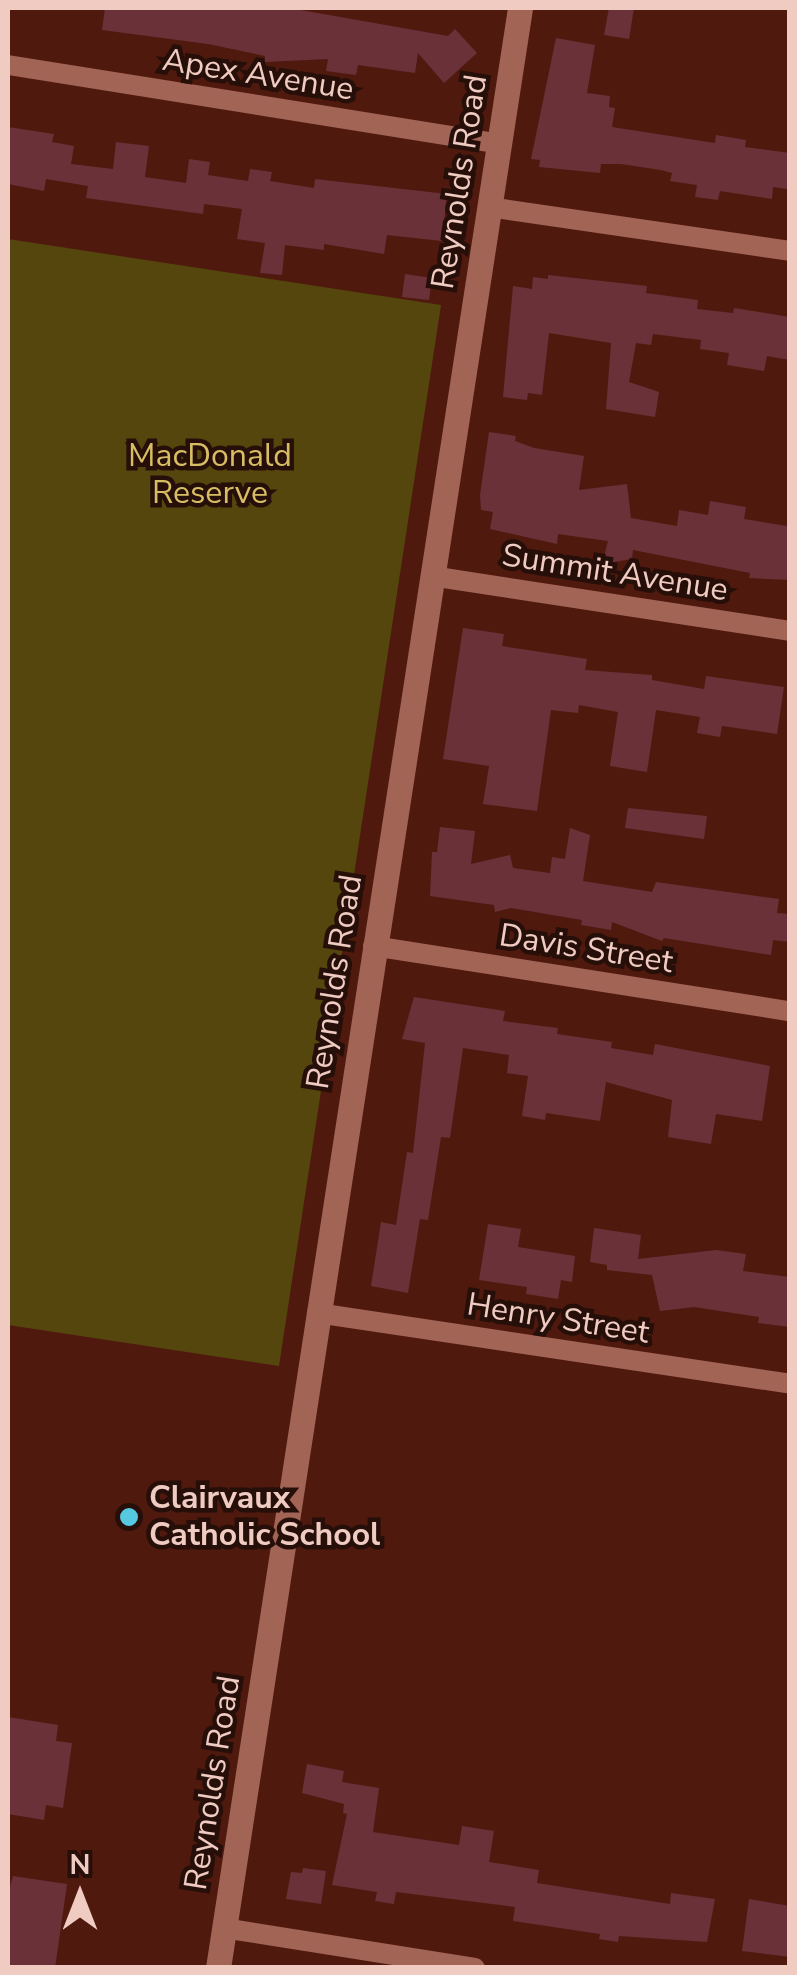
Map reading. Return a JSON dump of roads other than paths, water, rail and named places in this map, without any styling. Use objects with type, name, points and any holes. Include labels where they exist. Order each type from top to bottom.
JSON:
[{"type":"street","name":"Reynolds Road","points":[[218,1968],[520,8]]},
{"type":"street","name":"Apex Avenue","points":[[8,65],[499,144]]},
{"type":"street","points":[[488,206],[790,251]]},
{"type":"street","name":"Summit Avenue","points":[[431,576],[790,630]]},
{"type":"street","name":"Davis Street","points":[[373,946],[790,1011]]},
{"type":"street","name":"Henry Street","points":[[317,1313],[790,1384]]},
{"type":"street","points":[[224,1928],[476,1968]]},
{"type":"place","name":"Clairvaux Catholic School","points":[[129,1517]]},
{"type":"park label","name":"MacDonald Reserve","points":[[210,476]]}]
